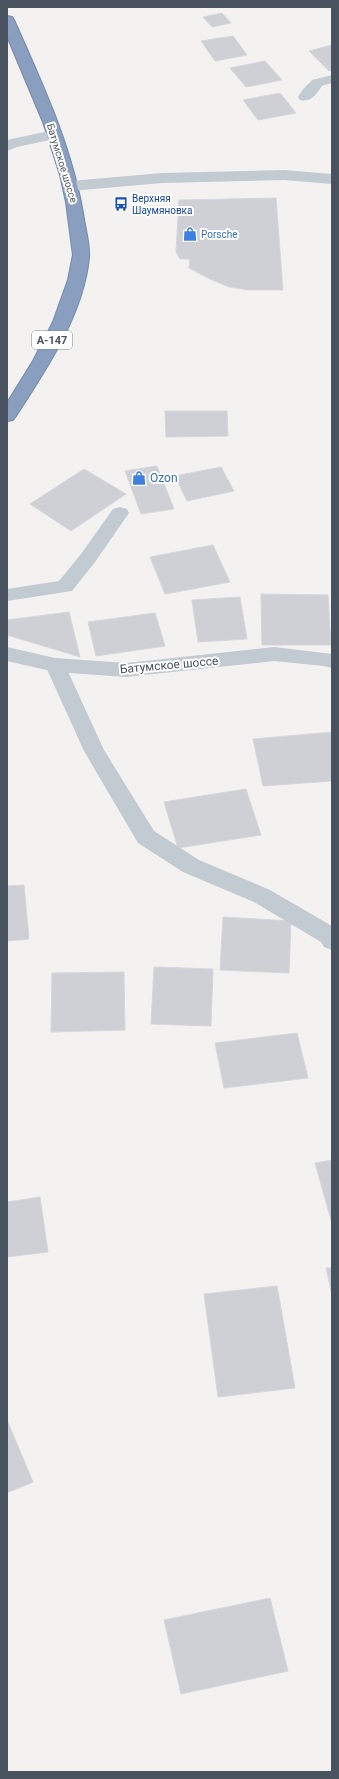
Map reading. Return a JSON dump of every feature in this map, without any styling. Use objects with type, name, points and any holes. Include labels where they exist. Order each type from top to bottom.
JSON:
[{"type":"highway","name":"Батумское шоссе","points":[[7,20],[37,89],[71,186],[81,257],[70,304],[35,375],[7,416]]},
{"type":"street","points":[[305,97],[317,83],[332,79]]},
{"type":"street","points":[[7,146],[12,143],[54,135]]},
{"type":"street","points":[[71,186],[162,178],[284,175],[332,179]]},
{"type":"street","points":[[7,595],[65,586],[88,558],[120,512]]},
{"type":"street","name":"Батумское шоссе","points":[[7,654],[55,665],[126,670],[274,654],[327,659],[332,661]]},
{"type":"street","points":[[55,665],[94,751],[146,837],[190,866],[262,896],[330,936],[332,941]]},
{"type":"building","points":[[222,13],[231,23],[212,27],[203,17]]},
{"type":"building","points":[[233,36],[247,55],[215,61],[201,41]]},
{"type":"building","points":[[332,45],[332,70],[329,71],[309,51]]},
{"type":"building","points":[[265,61],[282,80],[246,87],[230,68]]},
{"type":"building","points":[[280,93],[296,113],[258,120],[243,100]]},
{"type":"building","points":[[276,198],[283,290],[249,290],[229,287],[189,268],[190,259],[180,259],[176,252],[179,200]]},
{"type":"building","points":[[165,411],[227,411],[228,436],[166,437]]},
{"type":"building","points":[[157,466],[174,509],[141,514],[125,471]]},
{"type":"building","points":[[221,467],[234,491],[187,501],[175,476]]},
{"type":"building","points":[[84,469],[126,494],[71,531],[30,504]]},
{"type":"building","points":[[213,545],[230,582],[165,594],[150,557]]},
{"type":"building","points":[[261,594],[328,595],[331,645],[262,645]]},
{"type":"building","points":[[240,597],[247,639],[198,642],[192,600]]},
{"type":"building","points":[[69,612],[80,657],[7,635],[7,620]]},
{"type":"building","points":[[155,613],[165,646],[96,656],[88,622]]},
{"type":"building","points":[[332,732],[332,781],[263,786],[253,739]]},
{"type":"building","points":[[246,789],[261,835],[178,848],[164,802]]},
{"type":"building","points":[[24,885],[29,939],[7,941],[7,886]]},
{"type":"building","points":[[223,917],[291,921],[289,973],[220,970]]},
{"type":"building","points":[[154,967],[213,969],[211,1026],[151,1024]]},
{"type":"building","points":[[124,972],[125,1030],[51,1032],[52,973]]},
{"type":"building","points":[[297,1033],[308,1078],[224,1088],[215,1043]]},
{"type":"building","points":[[332,1160],[332,1220],[331,1220],[315,1163]]},
{"type":"building","points":[[40,1197],[48,1252],[7,1257],[7,1202]]},
{"type":"building","points":[[326,1268],[332,1268],[332,1295]]},
{"type":"building","points":[[277,1286],[295,1388],[218,1397],[204,1294]]},
{"type":"building","points":[[7,1420],[33,1482],[7,1493]]},
{"type":"building","points":[[270,1598],[288,1671],[181,1694],[164,1620]]},
{"type":"place","name":"Верхняя Шаумяновка","points":[[121,204]]},
{"type":"place","name":"Porsche","points":[[190,234]]},
{"type":"place","name":"Ozon","points":[[139,478]]}]
